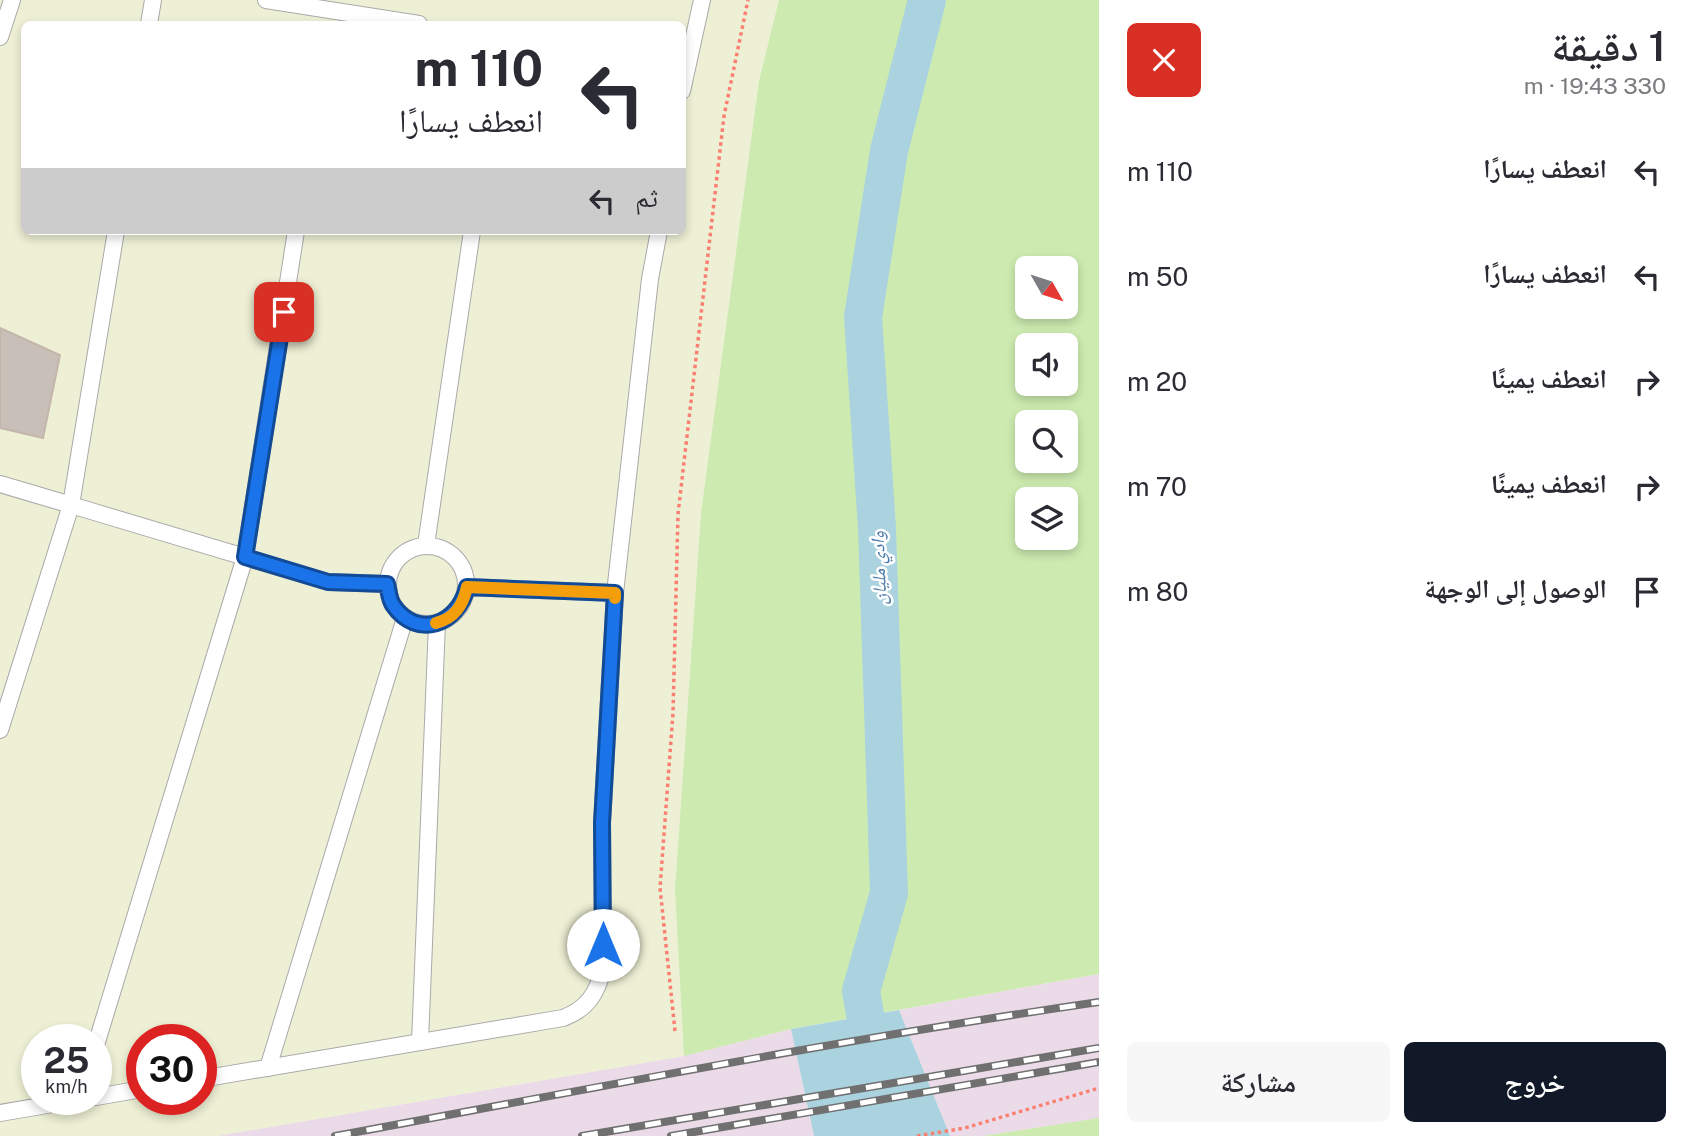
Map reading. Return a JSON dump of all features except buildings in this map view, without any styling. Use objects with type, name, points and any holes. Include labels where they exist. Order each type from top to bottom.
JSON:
[{"type":"street","points":[[0,37],[12,0]]},
{"type":"street","points":[[150,21],[153,0]]},
{"type":"street","points":[[266,0],[330,17],[381,21]]},
{"type":"street","points":[[686,63],[702,0]]},
{"type":"street","points":[[0,730],[71,505],[115,235]]},
{"type":"street","points":[[102,1024],[245,557],[295,235]]},
{"type":"street","points":[[426,545],[471,235]]},
{"type":"street","points":[[217,1076],[563,1018],[585,1006],[599,986],[603,969],[602,823],[615,593],[650,279],[658,235]]},
{"type":"street","points":[[0,484],[328,582],[387,584]]},
{"type":"street","points":[[426,545],[442,548],[454,555],[466,574],[467,587],[464,601],[457,611],[445,621],[428,625],[414,623],[405,618],[391,603],[387,584],[393,564],[402,554],[426,545]]},
{"type":"street","points":[[467,587],[615,593]]},
{"type":"street","points":[[268,1068],[405,618]]},
{"type":"street","points":[[419,1042],[437,623]]},
{"type":"street","points":[[0,1113],[21,1109]]},
{"type":"path","points":[[675,1031],[660,888],[673,713],[678,514],[724,116],[748,0]]},
{"type":"path","points":[[917,1136],[965,1128],[1099,1088]]},
{"type":"shaded area","points":[[1099,974],[1099,1118],[983,1136],[950,1136],[899,1010]]},
{"type":"shaded area","points":[[791,1029],[814,1136],[217,1136],[684,1056]]},
{"type":"green space","points":[[0,0],[779,0],[759,81],[701,513],[675,890],[684,1056],[217,1136],[0,1136]]},
{"type":"green space","points":[[779,0],[1099,0],[1099,974],[791,1029],[684,1056],[675,890],[701,513],[759,81]]},
{"type":"green space","points":[[1099,1118],[1099,1136],[983,1136]]},
{"type":"water","points":[[899,1010],[950,1136],[814,1136],[791,1029]]},
{"type":"waterway","name":"وادي مليان","points":[[886,1136],[861,991],[889,893],[877,528],[863,317],[889,151],[927,0]]},
{"type":"railway","points":[[335,1136],[812,1048],[1099,1002]]},
{"type":"railway","points":[[582,1136],[1099,1048]]},
{"type":"railway","points":[[671,1136],[1099,1062]]},
{"type":"slow traffic","points":[[436,623],[445,621],[457,611],[464,601],[467,587],[615,593],[615,598]]},
{"type":"route","points":[[284,312],[245,557],[328,582],[387,584],[391,603],[405,618],[414,623],[428,625],[445,621],[457,611],[464,601],[467,587],[615,593],[602,823],[603,945]]}]
